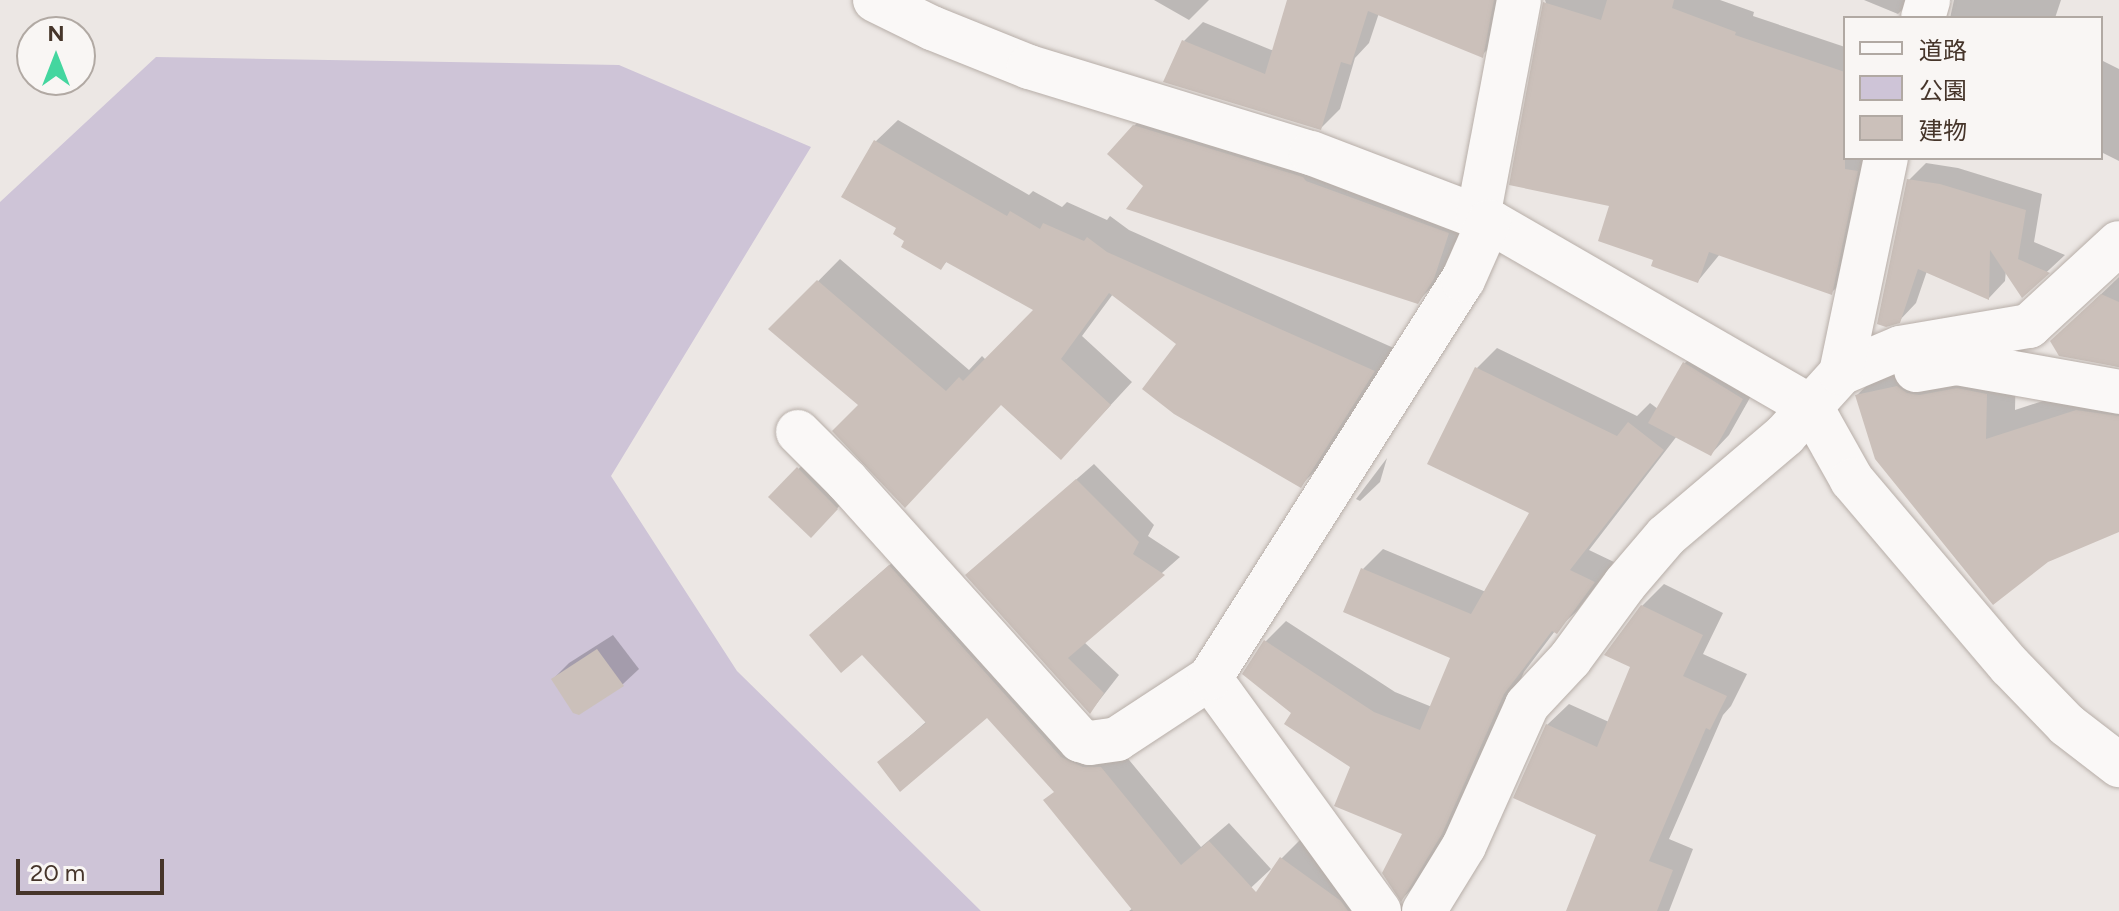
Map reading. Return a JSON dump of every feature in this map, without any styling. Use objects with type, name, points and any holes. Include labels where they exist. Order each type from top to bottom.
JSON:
[{"type":"street","points":[[875,0],[932,28],[1029,67],[1311,153],[1484,219],[1811,407],[1852,480],[2010,666],[2067,725],[2119,765]]},
{"type":"street","points":[[798,432],[846,480],[1080,740],[1090,743],[1117,739],[1210,678],[1455,293],[1484,219],[1519,0]]},
{"type":"street","points":[[1841,373],[1886,160]]},
{"type":"street","points":[[1424,911],[1464,846],[1527,705],[1570,659],[1625,584],[1666,536],[1785,435],[1841,373],[1900,348],[2029,326],[2119,243]]},
{"type":"street","points":[[1841,373],[1903,372],[1957,363],[2075,387],[2119,392]]},
{"type":"street","points":[[1210,678],[1379,911]]},
{"type":"green space","points":[[156,57],[619,65],[811,147],[611,476],[737,671],[981,911],[0,911],[0,202]]},
{"type":"building","points":[[1287,0],[1494,0],[1483,58],[1368,11],[1351,65],[1341,62],[1321,130],[1163,82],[1182,40],[1265,74]]},
{"type":"building","points":[[1607,0],[1674,0],[1672,8],[1736,32],[1735,35],[1843,71],[1843,160],[1845,169],[1858,171],[1832,295],[1709,252],[1698,283],[1651,266],[1653,260],[1598,241],[1609,206],[1509,185],[1543,2],[1601,20]]},
{"type":"building","points":[[1133,125],[1303,177],[1306,181],[1449,233],[1434,279],[1418,304],[1126,209],[1143,186],[1107,154]]},
{"type":"building","points":[[874,140],[1007,216],[1010,211],[1040,229],[1043,223],[1084,241],[1087,237],[1107,252],[1375,371],[1301,488],[1174,414],[1142,389],[1176,344],[1109,293],[1061,359],[1111,405],[1061,460],[1001,405],[905,508],[832,431],[858,405],[768,329],[817,280],[946,391],[959,377],[963,381],[1033,310],[946,262],[941,270],[901,247],[904,241],[893,234],[896,228],[841,197]]},
{"type":"building","points":[[1907,179],[1940,184],[2026,210],[2018,259],[2050,273],[2022,298],[1990,250],[1989,300],[1918,269],[1900,323],[1886,327],[1877,324]]},
{"type":"building","points":[[2101,294],[2119,302],[2119,367],[2059,356],[2050,341]]},
{"type":"building","points":[[1683,362],[1743,399],[1711,456],[1648,423]]},
{"type":"building","points":[[1475,367],[1617,436],[1628,422],[1664,450],[1570,570],[1595,582],[1557,634],[1552,631],[1504,694],[1442,834],[1401,902],[1382,873],[1402,834],[1334,806],[1350,767],[1284,724],[1291,713],[1242,674],[1264,640],[1374,712],[1420,730],[1450,658],[1343,612],[1361,568],[1471,614],[1529,513],[1427,464]]},
{"type":"building","points":[[1897,386],[1907,393],[1919,395],[1957,388],[1987,394],[1986,439],[2076,410],[2119,416],[2119,532],[2048,562],[1993,605],[1875,459],[1855,395]]},
{"type":"building","points":[[797,467],[838,509],[811,538],[768,497]]},
{"type":"building","points":[[1076,479],[1139,542],[1133,554],[1165,575],[1068,658],[1104,693],[1090,714],[965,575]]},
{"type":"building","points":[[889,565],[1061,757],[1083,767],[1101,767],[1181,865],[1209,841],[1256,892],[1280,857],[1341,901],[1348,911],[1133,911],[1043,800],[1054,792],[987,718],[900,792],[877,762],[926,723],[862,655],[841,673],[809,635]]},
{"type":"building","points":[[1641,605],[1703,635],[1683,676],[1727,696],[1710,730],[1706,728],[1649,861],[1673,870],[1657,911],[1566,911],[1596,835],[1513,798],[1546,724],[1597,747],[1630,667],[1604,655]]},
{"type":"building","points":[[597,649],[624,686],[579,715],[573,713],[551,679]]}]
